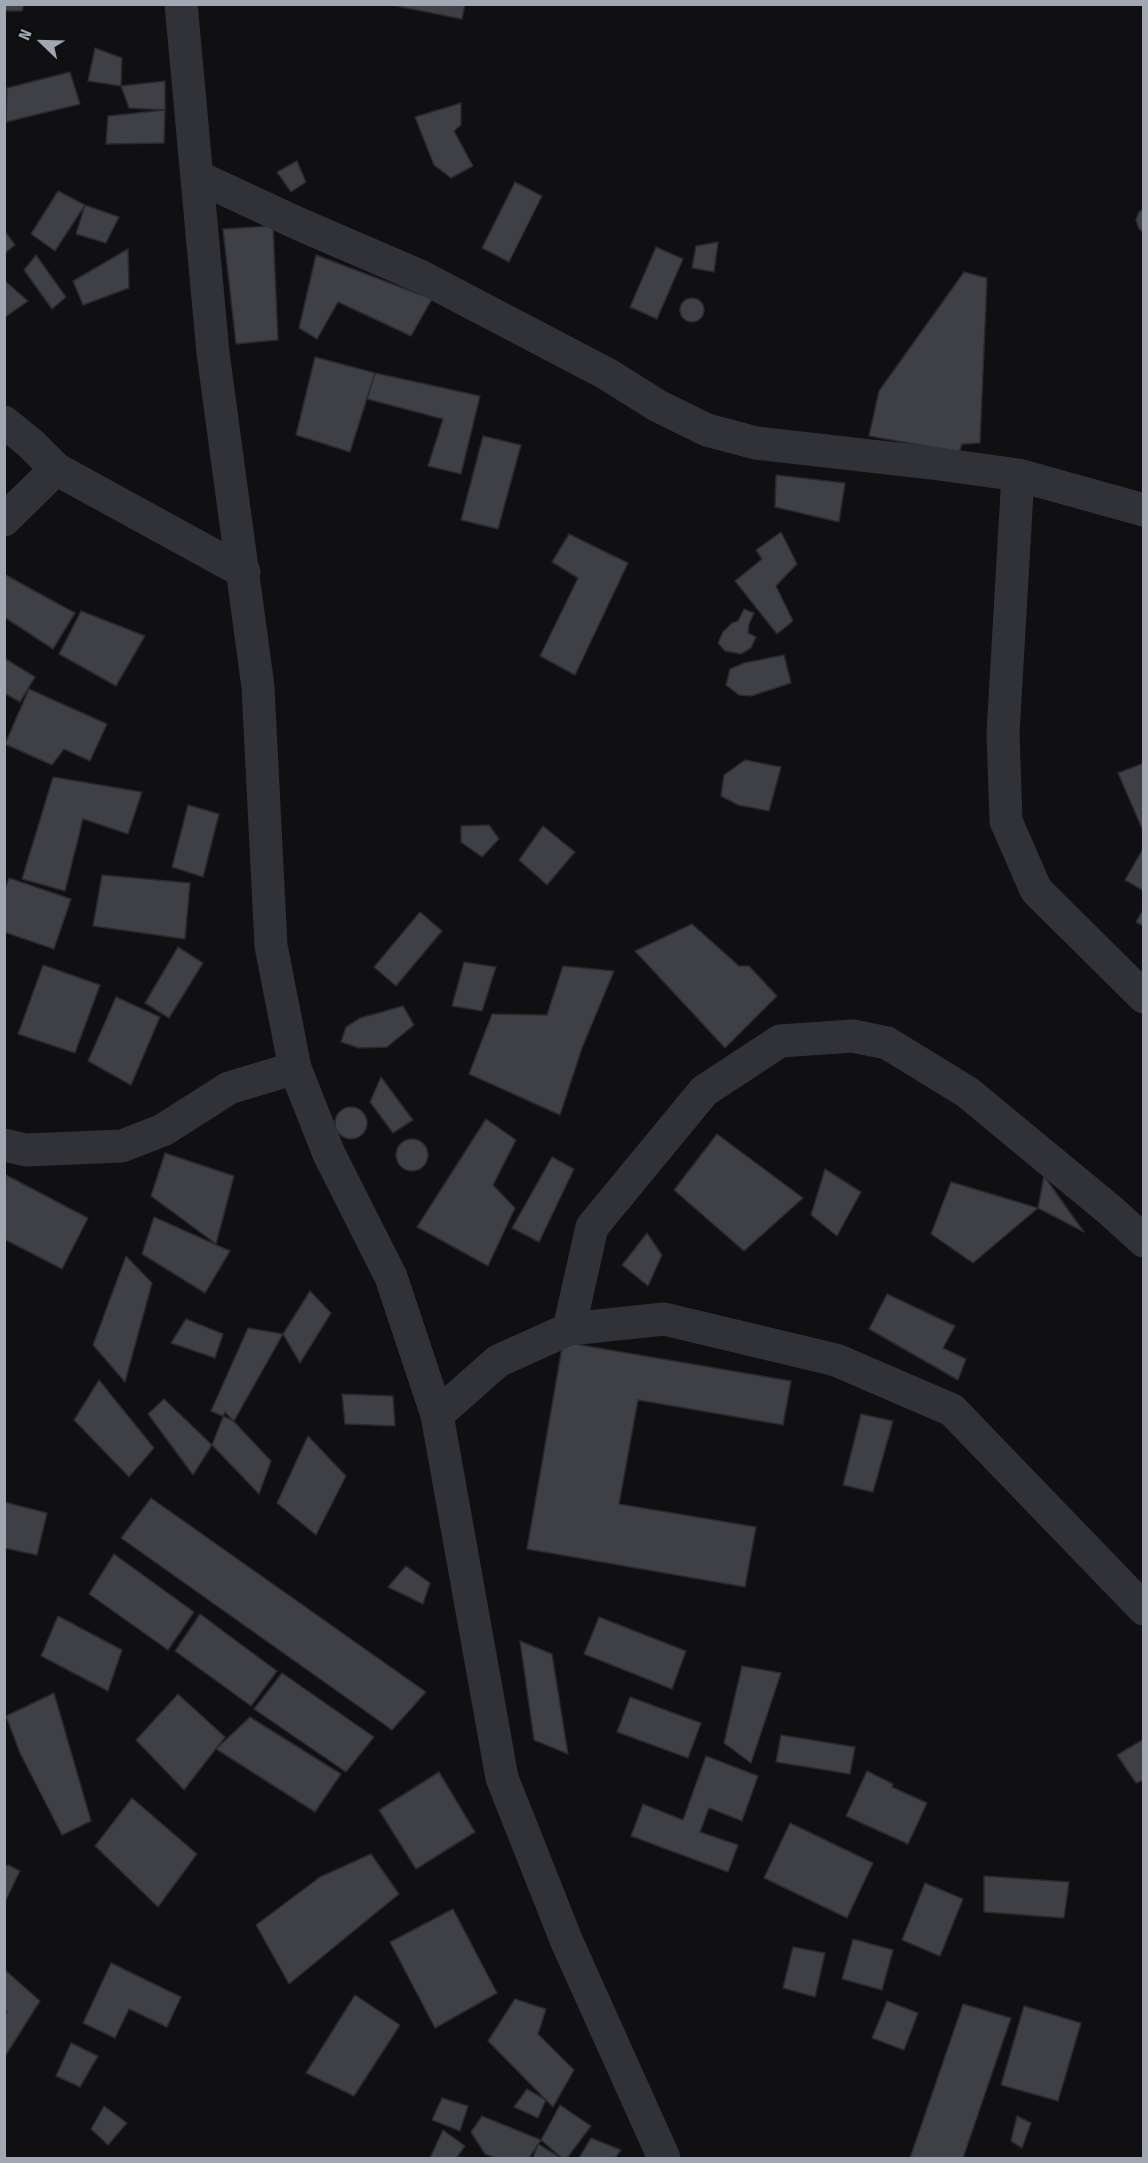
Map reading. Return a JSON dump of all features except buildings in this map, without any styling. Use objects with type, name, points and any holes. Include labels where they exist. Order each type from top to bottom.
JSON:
[{"type":"street","points":[[181,4],[213,353],[258,687],[271,946],[295,1068],[330,1154],[391,1277],[437,1415],[502,1778],[567,1942],[662,2158]]},
{"type":"street","points":[[198,177],[422,277],[606,374],[658,406],[706,430],[756,443],[1018,475],[1143,510]]},
{"type":"street","points":[[4,422],[30,442],[57,469],[244,572]]},
{"type":"street","points":[[4,519],[57,469]]},
{"type":"street","points":[[1018,475],[1003,733],[1006,821],[1036,890],[1143,997]]},
{"type":"street","points":[[569,1329],[592,1227],[704,1091],[780,1041],[853,1036],[887,1043],[967,1092],[1111,1211],[1143,1241]]},
{"type":"street","points":[[4,1145],[26,1150],[122,1146],[163,1130],[229,1088],[295,1068]]},
{"type":"street","points":[[437,1415],[498,1361],[569,1329],[664,1319],[836,1360],[952,1410],[1143,1609]]}]
